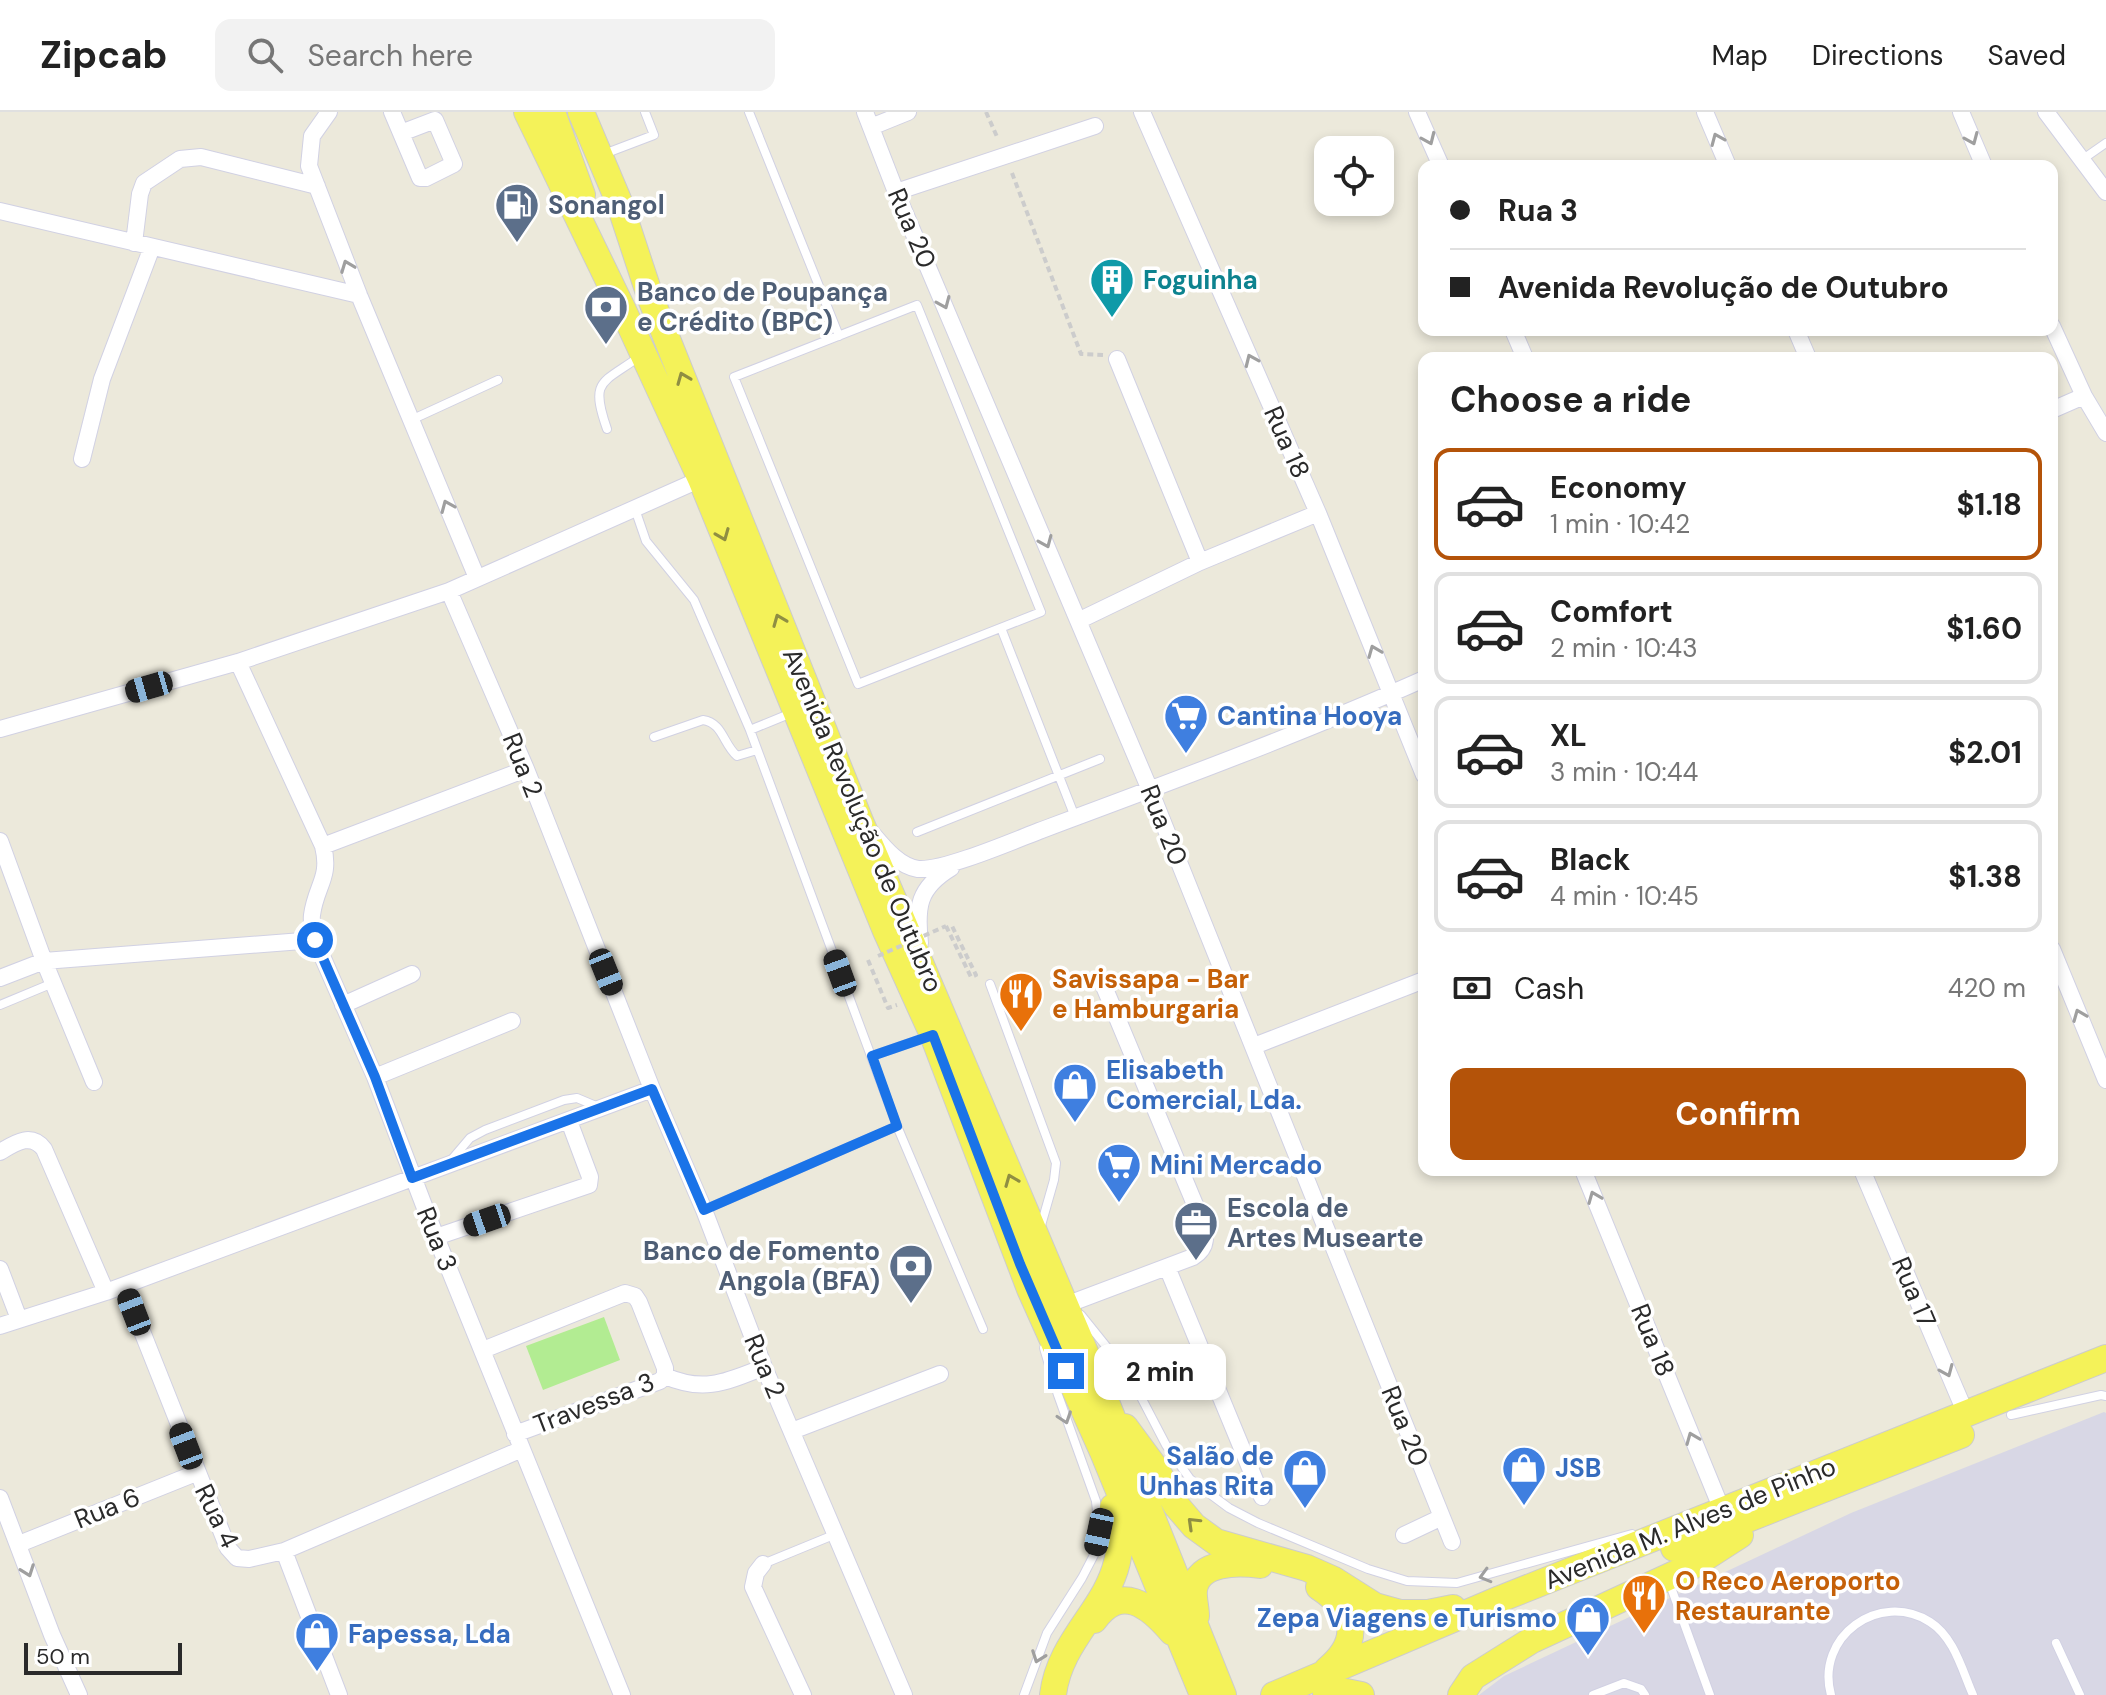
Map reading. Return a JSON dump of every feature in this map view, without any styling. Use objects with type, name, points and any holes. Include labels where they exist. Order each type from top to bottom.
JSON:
[{"type":"main road","name":"Avenida Revolução de Outubro","points":[[527,112],[701,479],[886,931],[1041,1283],[1103,1452],[1190,1639],[1223,1695]]},
{"type":"main road","name":"Avenida Revolução de Outubro","points":[[581,112],[619,202],[651,299],[860,821],[1037,1241],[1041,1283],[1104,1397],[1190,1639],[1203,1695]]},
{"type":"main road","name":"Avenida Revolução de Outubro","points":[[554,118],[623,310]]},
{"type":"main road","name":"Avenida Revolução de Outubro","points":[[554,118],[651,299]]},
{"type":"main road","name":"Avenida M. Alves de Pinho","points":[[1321,1688],[1500,1599],[2106,1358]]},
{"type":"main road","name":"Avenida M. Alves de Pinho","points":[[1275,1695],[1321,1688],[1789,1504],[2106,1375]]},
{"type":"main road","points":[[1104,1397],[1156,1469],[1176,1505],[1194,1526],[1216,1542],[1307,1568],[1334,1580],[1375,1606],[1400,1613],[1428,1613],[1500,1599]]},
{"type":"main road","points":[[1053,1695],[1072,1640],[1107,1592],[1118,1560],[1119,1540],[1103,1452]]},
{"type":"main road","points":[[1461,1695],[1473,1677],[1532,1640],[1692,1566],[1789,1504]]},
{"type":"main road","points":[[1190,1639],[1194,1589],[1197,1581],[1211,1568],[1229,1563],[1250,1563],[1294,1576],[1313,1583],[1333,1596],[1345,1610],[1351,1627],[1350,1642],[1321,1688],[1361,1695]]},
{"type":"main road","points":[[1059,1695],[1066,1668],[1089,1626],[1100,1612],[1115,1603],[1136,1601],[1151,1608],[1190,1639]]},
{"type":"street","points":[[392,112],[401,133]]},
{"type":"street","points":[[868,120],[908,112]]},
{"type":"street","name":"Rua 18","points":[[1142,112],[1318,513],[1418,760]]},
{"type":"street","points":[[1417,112],[1438,160]]},
{"type":"street","points":[[1705,112],[1725,160]]},
{"type":"street","points":[[1961,112],[1981,160]]},
{"type":"street","points":[[2046,112],[2106,192]]},
{"type":"street","points":[[326,113],[312,136],[309,166],[359,295],[477,578]]},
{"type":"street","name":"Rua 20","points":[[868,120],[1150,790],[1452,1542]]},
{"type":"street","points":[[896,192],[1095,126]]},
{"type":"street","points":[[134,243],[144,183],[180,159],[201,157],[317,186]]},
{"type":"street","points":[[0,211],[359,295]]},
{"type":"street","points":[[82,459],[102,379],[152,247]]},
{"type":"street","points":[[2057,336],[2084,396],[2106,433]]},
{"type":"street","points":[[1117,359],[1200,562]]},
{"type":"street","points":[[2058,407],[2084,396]]},
{"type":"street","points":[[0,729],[238,662],[449,591],[701,479]]},
{"type":"street","points":[[1080,620],[1200,562],[1318,513]]},
{"type":"street","name":"Rua 2","points":[[449,591],[526,769],[764,1367],[904,1695]]},
{"type":"street","points":[[238,662],[323,846],[526,769]]},
{"type":"street","points":[[860,821],[906,865],[918,869],[935,867],[979,854],[1150,790],[1418,682]]},
{"type":"street","points":[[0,841],[6,881],[44,961],[94,1082]]},
{"type":"street","name":"Rua 3","points":[[323,846],[327,870],[311,918],[315,940],[375,1077],[412,1178],[622,1695]]},
{"type":"street","points":[[922,964],[917,917],[921,898],[937,876],[979,854]]},
{"type":"street","points":[[0,978],[44,961],[315,940]]},
{"type":"street","points":[[2058,964],[2106,1080]]},
{"type":"street","points":[[343,1005],[412,974]]},
{"type":"street","points":[[1254,1046],[1418,982]]},
{"type":"street","points":[[1071,1303],[1167,1267],[1202,1251],[1206,1242],[1205,1232],[1103,984]]},
{"type":"street","points":[[375,1077],[512,1021]]},
{"type":"street","points":[[0,1326],[124,1286],[652,1089]]},
{"type":"street","points":[[436,1237],[589,1185],[590,1177],[569,1121]]},
{"type":"street","points":[[0,1152],[19,1140],[39,1142],[106,1292]]},
{"type":"street","name":"Rua 18","points":[[1585,1176],[1722,1510]]},
{"type":"street","name":"Rua 17","points":[[1865,1176],[1966,1414]]},
{"type":"street","points":[[1167,1267],[1262,1497]]},
{"type":"street","points":[[0,1269],[19,1319]]},
{"type":"street","name":"Rua 4","points":[[124,1286],[228,1548],[237,1558],[249,1559],[284,1551]]},
{"type":"street","name":"Travessa 3","points":[[284,1551],[518,1442],[660,1381],[665,1376],[665,1368],[639,1302],[635,1296],[625,1293],[483,1350]]},
{"type":"street","points":[[665,1376],[681,1383],[704,1386],[725,1382],[764,1367]]},
{"type":"street","points":[[792,1431],[940,1374]]},
{"type":"street","name":"Rua 6","points":[[19,1544],[196,1473]]},
{"type":"street","points":[[0,1498],[52,1635],[79,1695]]},
{"type":"street","points":[[1404,1535],[1442,1517]]},
{"type":"street","points":[[284,1551],[339,1695]]},
{"type":"street","points":[[763,1564],[756,1573],[753,1587],[803,1695]]},
{"type":"lane","points":[[600,155],[654,135],[645,112]]},
{"type":"lane","points":[[749,112],[839,336]]},
{"type":"lane","points":[[2083,159],[2106,143]]},
{"type":"lane","points":[[917,305],[1041,612],[858,684],[734,377],[839,336],[917,305]]},
{"type":"lane","points":[[607,429],[597,401],[598,394],[604,382],[643,354]]},
{"type":"lane","points":[[411,420],[498,380]]},
{"type":"lane","points":[[635,509],[646,541],[694,600],[750,730],[897,1126],[983,1329]]},
{"type":"lane","points":[[1001,628],[1076,818]]},
{"type":"lane","points":[[750,730],[795,711]]},
{"type":"lane","points":[[654,737],[703,720],[716,724],[737,756],[757,750]]},
{"type":"lane","points":[[917,832],[1100,759]]},
{"type":"lane","points":[[0,1005],[53,983]]},
{"type":"lane","points":[[990,984],[1056,1163],[1037,1241]]},
{"type":"lane","points":[[872,1056],[933,1035]]},
{"type":"lane","points":[[447,1165],[470,1138],[564,1100],[577,1098],[601,1108]]},
{"type":"lane","points":[[704,1210],[897,1126]]},
{"type":"lane","points":[[1041,1283],[1071,1303],[1130,1376],[1166,1445],[1190,1479],[1210,1496],[1258,1523],[1388,1576],[1407,1581],[1457,1583],[1722,1510]]},
{"type":"lane","points":[[1024,1695],[1047,1633],[1095,1553],[1099,1532],[1096,1501],[1049,1369],[1041,1283]]},
{"type":"lane","points":[[2011,1415],[2106,1396]]},
{"type":"lane","points":[[763,1564],[836,1533]]},
{"type":"lane","points":[[1667,1578],[1710,1695]]},
{"type":"lane","points":[[1831,1695],[1829,1663],[1836,1644],[1850,1628],[1867,1616],[1889,1611],[1911,1613],[1931,1622],[1947,1638],[1973,1695]]},
{"type":"lane","points":[[2056,1643],[2080,1695]]},
{"type":"lane","points":[[1593,1695],[1624,1683],[1641,1689],[1645,1695]]},
{"type":"path","points":[[986,112],[1081,354],[1108,355],[1117,359]]},
{"type":"path","points":[[949,926],[976,975],[971,977],[949,926]]},
{"type":"path","points":[[878,956],[949,926]]},
{"type":"shaded area","points":[[2104,1412],[2106,1695],[1479,1695],[1504,1676],[1851,1513]]},
{"type":"green space","points":[[604,1317],[620,1360],[543,1390],[526,1346]]},
{"type":"place","name":"Sonangol","points":[[517,244]]},
{"type":"place","name":"Foguinha","points":[[1112,319]]},
{"type":"place","name":"Banco de Poupança e Crédito (BPC)","points":[[606,346]]},
{"type":"place","name":"Cantina Hooya","points":[[1186,755]]},
{"type":"place","name":"Savissapa - Bar e Hamburgaria","points":[[1021,1033]]},
{"type":"place","name":"Elisabeth Comercial, Lda.","points":[[1075,1124]]},
{"type":"place","name":"Mini Mercado","points":[[1119,1204]]},
{"type":"place","name":"Escola de Artes Musearte","points":[[1196,1262]]},
{"type":"place","name":"Banco de Fomento Angola (BFA)","points":[[911,1305]]},
{"type":"place","name":"JSB","points":[[1524,1507]]},
{"type":"place","name":"Salão de Unhas Rita","points":[[1305,1510]]},
{"type":"place","name":"O Reco Aeroporto Restaurante","points":[[1644,1635]]},
{"type":"place","name":"Zepa Viagens e Turismo","points":[[1588,1657]]},
{"type":"place","name":"Fapessa, Lda","points":[[317,1673]]},
{"type":"route","points":[[315,940],[375,1077],[412,1178],[652,1089],[704,1210],[897,1126],[872,1056],[933,1035],[981,1166],[1066,1371]]}]
